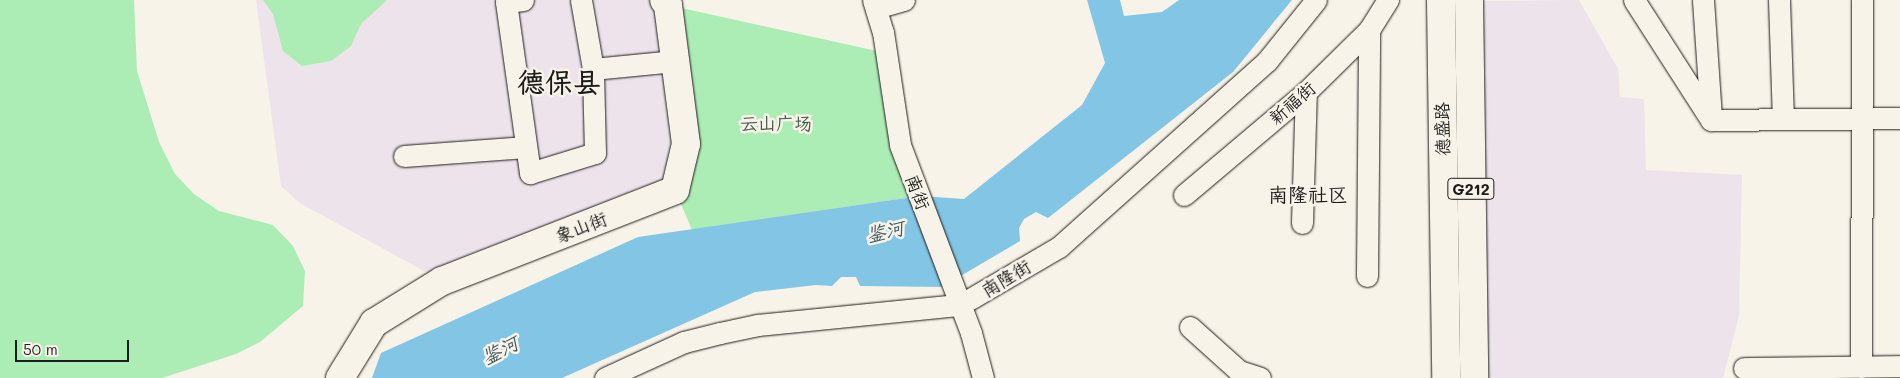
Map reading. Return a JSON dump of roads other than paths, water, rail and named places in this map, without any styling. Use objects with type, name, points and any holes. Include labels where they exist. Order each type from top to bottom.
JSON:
[{"type":"main road","name":"象山街","points":[[340,378],[374,322],[442,281],[675,190],[686,144],[668,5],[664,0]]},
{"type":"main road","name":"德盛路","points":[[1441,0],[1446,378]]},
{"type":"main road","name":"G212","points":[[1469,0],[1474,378]]},
{"type":"street","points":[[523,0],[506,2],[530,173],[595,153],[593,69],[581,0]]},
{"type":"street","points":[[874,4],[904,0]]},
{"type":"street","name":"南隆街","points":[[606,378],[684,342],[758,325],[960,306],[1059,247],[1267,61],[1316,0]]},
{"type":"street","name":"新福街","points":[[1184,195],[1306,92],[1369,30],[1388,0]]},
{"type":"street","points":[[1634,0],[1711,120]]},
{"type":"street","points":[[1703,0],[1711,120]]},
{"type":"street","points":[[1779,0],[1783,119]]},
{"type":"street","points":[[1861,367],[1862,0]]},
{"type":"street","name":"南街","points":[[874,4],[883,32],[900,145],[949,274],[983,378]]},
{"type":"street","points":[[1367,276],[1369,30]]},
{"type":"street","points":[[593,69],[675,61]]},
{"type":"street","points":[[1302,222],[1306,92]]},
{"type":"street","points":[[1711,120],[1900,118]]},
{"type":"street","points":[[404,156],[526,147]]},
{"type":"street","points":[[1190,327],[1238,370],[1260,378]]},
{"type":"street","points":[[1744,368],[1900,366]]},
{"type":"water","name":"鉴河","points":[[1087,0],[1120,0],[1124,16],[1162,12],[1179,0],[1292,0],[1233,72],[1048,218],[1036,212],[1024,219],[1019,228],[1020,241],[942,287],[860,286],[856,277],[841,277],[832,286],[816,285],[755,292],[562,378],[372,378],[381,353],[638,237],[920,196],[964,199],[1082,105],[1105,63]]},
{"type":"district","name":"德保县","points":[[559,81]]},
{"type":"district","name":"南隆社区","points":[[1308,194]]},
{"type":"park label","name":"云山广场","points":[[776,123]]}]
